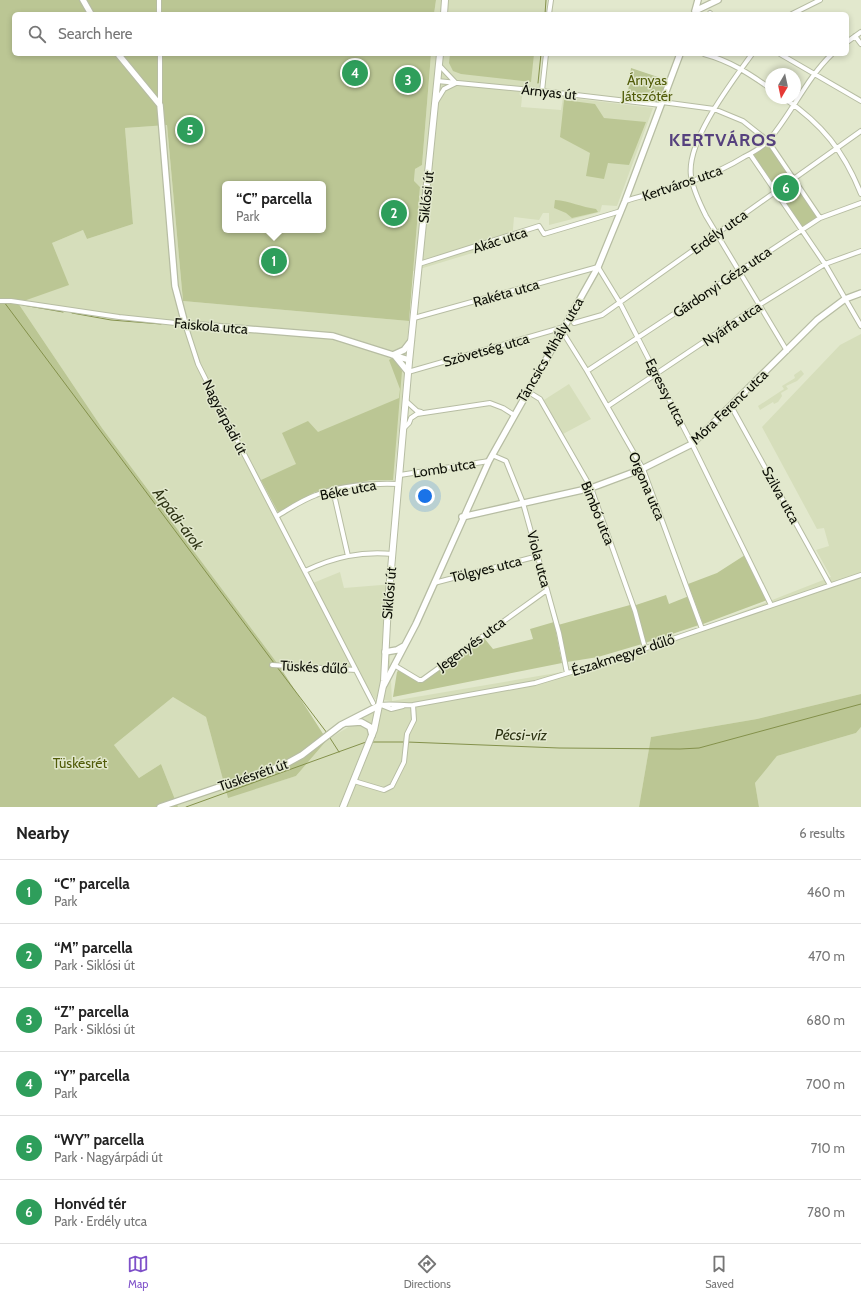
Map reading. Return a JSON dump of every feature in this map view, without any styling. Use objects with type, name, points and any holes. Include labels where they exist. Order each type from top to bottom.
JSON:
[{"type":"main road","points":[[444,12],[445,0]]},
{"type":"main road","name":"Siklósi út","points":[[343,807],[372,738],[383,689],[409,360],[440,56]]},
{"type":"street","points":[[83,0],[90,12]]},
{"type":"street","points":[[160,0],[160,12]]},
{"type":"street","points":[[549,12],[551,0]]},
{"type":"street","points":[[694,12],[698,0]]},
{"type":"street","points":[[694,12],[718,0]]},
{"type":"street","points":[[796,12],[820,0]]},
{"type":"street","points":[[849,40],[861,32]]},
{"type":"street","points":[[855,36],[861,44]]},
{"type":"street","points":[[120,56],[160,105]]},
{"type":"street","points":[[160,56],[160,105]]},
{"type":"street","points":[[542,91],[546,56]]},
{"type":"street","name":"Táncsics Mihály utca","points":[[383,689],[407,641],[462,517],[492,455],[598,267],[625,201],[679,56]]},
{"type":"street","points":[[711,56],[742,68],[765,85]]},
{"type":"street","points":[[751,56],[714,109],[694,150],[691,170],[692,182],[698,198],[716,234],[787,350]]},
{"type":"street","points":[[784,56],[861,101]]},
{"type":"street","name":"Kertváros utca","points":[[801,93],[830,56]]},
{"type":"street","points":[[435,104],[442,92],[457,83],[449,77],[438,64]]},
{"type":"street","name":"Árnyas út","points":[[437,81],[714,109],[743,121],[768,141],[820,218]]},
{"type":"street","points":[[793,104],[818,124],[837,149],[853,173],[861,194]]},
{"type":"street","name":"Kertváros utca","points":[[625,201],[692,182],[722,171],[768,141],[793,104]]},
{"type":"street","name":"Nagyárpádi út","points":[[160,105],[175,286],[198,364],[373,702]]},
{"type":"street","name":"Erdély utca","points":[[574,324],[602,315],[620,303],[861,131]]},
{"type":"street","points":[[750,154],[825,264],[861,326]]},
{"type":"street","name":"Gárdonyi Géza utca","points":[[587,371],[638,339],[802,229],[820,218],[861,203]]},
{"type":"street","name":"Akác utca","points":[[419,264],[539,226],[544,234],[621,211]]},
{"type":"street","name":"Nyárfa utca","points":[[608,406],[759,305],[825,264],[861,251]]},
{"type":"street","name":"Egressy utca","points":[[598,267],[620,303],[657,374],[771,605]]},
{"type":"street","name":"Rakéta utca","points":[[414,318],[598,267]]},
{"type":"street","name":"Móra Ferenc utca","points":[[462,517],[590,488],[643,469],[692,444],[817,320],[845,299],[861,292]]},
{"type":"street","name":"Faiskola utca","points":[[0,301],[11,301],[119,317],[185,324],[333,336],[409,360]]},
{"type":"street","name":"Orgona utca","points":[[563,329],[643,469],[702,628]]},
{"type":"street","name":"Szövetség utca","points":[[408,372],[563,329]]},
{"type":"street","points":[[408,372],[393,354],[404,350],[411,340]]},
{"type":"street","name":"Bimbó utca","points":[[527,391],[540,399],[590,488],[635,611],[645,648]]},
{"type":"street","points":[[406,401],[417,411],[432,412]]},
{"type":"street","points":[[404,428],[409,423],[412,416],[490,403],[503,408],[514,415]]},
{"type":"street","name":"Szilva utca","points":[[731,406],[830,585]]},
{"type":"street","name":"Viola utca","points":[[492,455],[506,461],[523,503],[559,633],[567,673]]},
{"type":"street","name":"Lomb utca","points":[[400,475],[489,461]]},
{"type":"street","name":"Béke utca","points":[[277,516],[316,495],[333,490],[374,483],[399,484]]},
{"type":"street","points":[[333,490],[348,556]]},
{"type":"street","points":[[469,503],[470,507],[484,511]]},
{"type":"street","points":[[305,571],[326,561],[368,552],[393,554]]},
{"type":"street","name":"Tölgyes utca","points":[[434,583],[538,556]]},
{"type":"street","name":"Északmegyer dűlő","points":[[380,705],[392,703],[403,706],[413,705],[535,682],[645,648],[861,575]]},
{"type":"street","name":"Jegenyés utca","points":[[394,665],[419,680],[422,680],[547,590]]},
{"type":"street","points":[[385,652],[401,648],[407,641]]},
{"type":"street","name":"Tüskés dűlő","points":[[275,665],[356,670]]},
{"type":"street","name":"Tüskésréti út","points":[[160,807],[284,765],[302,755],[341,725],[380,705]]},
{"type":"street","points":[[354,781],[380,789],[388,789],[398,776],[405,756],[409,729],[414,720],[413,705]]},
{"type":"street","points":[[341,725],[355,722],[365,723],[370,727],[372,738]]},
{"type":"shaded area","points":[[436,0],[547,0],[546,12],[434,12]]},
{"type":"shaded area","points":[[431,56],[542,56],[539,88],[523,87],[521,107],[561,110],[563,97],[653,108],[617,206],[602,205],[600,212],[549,225],[549,213],[543,213],[539,220],[514,217],[512,241],[413,271],[420,187],[414,182],[415,169],[422,165]]},
{"type":"shaded area","points":[[167,125],[183,301],[409,321],[394,483],[374,483],[316,494],[279,514],[313,583],[340,572],[344,588],[394,584],[389,643],[392,701],[568,671],[721,620],[831,577],[816,550],[829,546],[824,528],[817,529],[762,427],[840,345],[861,334],[861,694],[757,719],[651,737],[639,807],[178,807],[161,764],[139,778],[114,745],[173,697],[206,717],[228,797],[296,776],[327,740],[391,701],[375,699],[358,670],[280,667],[102,428],[18,303],[52,243],[83,230],[87,239],[133,224],[125,128]]},
{"type":"shaded area","points":[[801,370],[804,374],[797,381],[786,386],[788,389],[781,393],[782,396],[778,402],[774,404],[773,402],[760,410],[758,406],[784,389],[782,386],[795,378],[794,375]]},
{"type":"shaded area","points":[[569,384],[591,419],[563,434],[544,400]]},
{"type":"shaded area","points":[[861,727],[861,807],[759,807],[755,783],[777,756],[856,733]]},
{"type":"green space","name":"Tüskésrét","points":[[0,0],[436,0],[434,12],[12,12],[12,56],[431,56],[422,165],[415,169],[414,181],[420,187],[409,321],[183,301],[167,125],[125,128],[133,224],[87,239],[83,230],[52,243],[69,285],[18,303],[102,428],[280,667],[327,740],[296,776],[228,798],[206,717],[173,697],[114,745],[139,778],[161,764],[178,807],[0,807]]},
{"type":"green space","points":[[450,56],[534,56],[531,82],[461,74],[453,71],[449,63]]},
{"type":"green space","name":"Árnyas Játszótér","points":[[631,68],[670,81],[661,105],[627,101]]},
{"type":"green space","points":[[564,100],[595,104],[604,118],[646,122],[629,165],[608,163],[604,179],[586,176],[590,153],[560,137]]},
{"type":"green space","points":[[768,141],[820,218],[802,229],[750,154]]},
{"type":"green space","points":[[555,200],[596,209],[598,212],[572,218],[566,213],[554,208]]},
{"type":"green space","points":[[392,358],[402,371],[393,480],[371,480],[315,492],[278,512],[261,480],[296,464],[282,433],[308,421],[318,432],[399,398],[400,389],[389,360]]},
{"type":"green space","points":[[745,555],[767,600],[703,624],[688,584],[717,573]]},
{"type":"green space","points":[[666,595],[669,604],[689,596],[699,625],[645,643],[633,606]]},
{"type":"green space","points":[[630,605],[634,612],[642,644],[598,657],[567,662],[558,625]]},
{"type":"green space","points":[[554,622],[562,663],[393,697],[397,672],[399,670],[419,683],[484,638],[493,649],[533,639],[530,629]]},
{"type":"green space","points":[[861,694],[861,727],[856,733],[777,756],[755,783],[759,807],[639,807],[651,737],[757,719]]},
{"type":"waterway","points":[[545,12],[546,0]]},
{"type":"waterway","points":[[538,83],[541,56]]},
{"type":"waterway","name":"Árpádi-árok","points":[[4,302],[274,663]]},
{"type":"waterway","points":[[23,305],[63,312]]},
{"type":"waterway","points":[[72,313],[111,320],[161,324]]},
{"type":"waterway","name":"Árpádi-árok","points":[[277,667],[327,733]]},
{"type":"waterway","name":"Pécsi-víz","points":[[407,742],[559,748],[699,748],[861,704]]},
{"type":"waterway","name":"Árpádi-árok","points":[[330,738],[339,752]]},
{"type":"waterway","name":"Pécsi-víz","points":[[186,807],[366,742]]},
{"type":"waterway","name":"Pécsi-víz","points":[[373,742],[404,742]]},
{"type":"place","name":"“Y” parcella","points":[[355,73]]},
{"type":"place","name":"“Z” parcella","points":[[408,80]]},
{"type":"place","name":"“WY” parcella","points":[[190,130]]},
{"type":"place","name":"Honvéd tér","points":[[786,188]]},
{"type":"place","name":"“M” parcella","points":[[394,213]]},
{"type":"place","name":"“C” parcella","points":[[274,261]]},
{"type":"district","name":"KERTVÁROS","points":[[723,140]]}]
